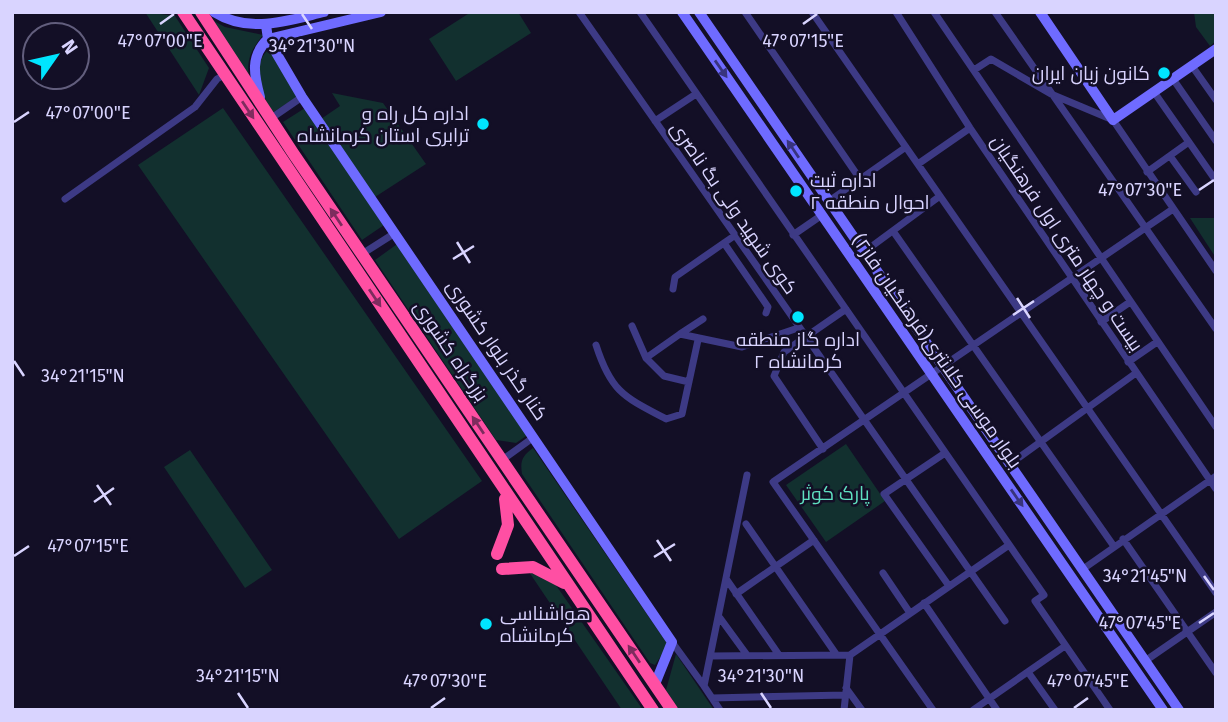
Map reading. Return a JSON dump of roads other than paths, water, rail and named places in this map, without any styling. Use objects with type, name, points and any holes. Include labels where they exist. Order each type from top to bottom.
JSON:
[{"type":"highway","name":"بزرگراه کشوری","points":[[183,12],[653,710]]},
{"type":"highway","name":"بزرگراه کشوری","points":[[201,12],[270,119],[673,710]]},
{"type":"highway","points":[[497,554],[509,518],[503,488]]},
{"type":"highway","points":[[519,513],[529,514],[533,506]]},
{"type":"highway","points":[[547,554],[551,544],[560,545]]},
{"type":"highway","points":[[502,569],[533,567],[565,584],[574,593]]},
{"type":"main road","points":[[214,12],[226,20],[266,25],[324,12]]},
{"type":"main road","points":[[262,105],[254,67],[259,50],[268,39],[381,12]]},
{"type":"main road","name":"بلوار موسی کلانتری(فرهنگیان فاز۲)","points":[[682,12],[1163,710]]},
{"type":"main road","name":"بلوار موسی کلانتری(فرهنگیان فاز۲)","points":[[699,12],[1180,710]]},
{"type":"main road","points":[[1040,12],[1113,120],[1216,49]]},
{"type":"main road","points":[[266,25],[268,39]]},
{"type":"main road","name":"کنار گذر بلوار کشوری","points":[[268,39],[302,97],[672,642]]},
{"type":"main road","points":[[655,684],[672,642]]},
{"type":"street","name":"کوی شهید ولی بگ ناصری","points":[[579,12],[1005,621]]},
{"type":"street","points":[[640,12],[1044,595],[1035,601],[1110,710]]},
{"type":"street","points":[[745,12],[860,179]]},
{"type":"street","points":[[812,12],[1216,593]]},
{"type":"street","name":"بیست و چهار متری اول فرهنگیان","points":[[896,12],[970,128],[1128,362],[1214,479],[1216,489]]},
{"type":"street","points":[[934,12],[1216,427]]},
{"type":"street","points":[[995,12],[1216,329]]},
{"type":"street","points":[[974,70],[992,59],[1051,94],[1113,120],[1216,271]]},
{"type":"street","points":[[1192,66],[1216,100]]},
{"type":"street","points":[[65,199],[195,107],[216,79],[224,75]]},
{"type":"street","points":[[1173,79],[1216,141]]},
{"type":"street","points":[[1154,92],[1214,178]]},
{"type":"street","points":[[654,121],[696,94]]},
{"type":"street","points":[[270,119],[302,97]]},
{"type":"street","points":[[918,164],[970,128]]},
{"type":"street","points":[[1147,172],[1189,142]]},
{"type":"street","points":[[828,201],[906,147]]},
{"type":"street","points":[[1170,156],[1196,192]]},
{"type":"street","points":[[864,252],[940,196]]},
{"type":"street","points":[[933,710],[773,482],[974,348],[1173,209]]},
{"type":"street","points":[[793,235],[822,215]]},
{"type":"street","points":[[893,231],[1113,545]]},
{"type":"street","points":[[362,254],[396,233]]},
{"type":"street","points":[[673,289],[675,277],[734,236]]},
{"type":"street","points":[[724,243],[768,307],[766,313]]},
{"type":"street","points":[[1101,322],[1130,302]]},
{"type":"street","points":[[823,449],[774,376],[784,352],[846,309]]},
{"type":"street","points":[[646,358],[703,319]]},
{"type":"street","points":[[632,326],[646,358],[664,376],[689,382]]},
{"type":"street","points":[[680,334],[698,340],[742,347],[798,328]]},
{"type":"street","points":[[596,345],[606,375],[627,399],[666,419],[682,414],[698,340]]},
{"type":"street","points":[[1128,362],[1157,342]]},
{"type":"street","points":[[1010,464],[1136,373]]},
{"type":"street","points":[[502,460],[534,437]]},
{"type":"street","points":[[945,453],[884,494],[949,586]]},
{"type":"street","points":[[704,686],[747,475]]},
{"type":"street","points":[[1083,569],[1113,545],[1214,479]]},
{"type":"street","points":[[746,524],[836,654]]},
{"type":"street","points":[[1123,539],[1216,673]]},
{"type":"street","points":[[736,594],[814,540]]},
{"type":"street","points":[[711,656],[850,655],[1009,545]]},
{"type":"street","points":[[883,573],[910,613]]},
{"type":"street","points":[[727,580],[779,655]]},
{"type":"street","points":[[924,604],[997,710]]},
{"type":"street","points":[[1146,662],[1216,612]]},
{"type":"street","points":[[720,618],[747,655]]},
{"type":"street","points":[[672,642],[720,710]]},
{"type":"street","points":[[973,710],[1065,646]]},
{"type":"street","points":[[844,710],[850,655]]},
{"type":"street","points":[[1028,671],[1055,710]]},
{"type":"street","points":[[712,698],[846,691]]},
{"type":"street","points":[[846,691],[862,710]]},
{"type":"place","name":"کانون زبان ایران","points":[[1164,73]]},
{"type":"place","name":"اداره کل راه و ترابری استان کرمانشاه","points":[[483,124]]},
{"type":"place","name":"اداره ثبت احوال منطقه ۲","points":[[796,191]]},
{"type":"place","name":"اداره گاز منطقه ۲ کرمانشاه","points":[[798,317]]},
{"type":"place","name":"هواشناسی کرمانشاه","points":[[486,624]]},
{"type":"park label","name":"پارک کوثر","points":[[835,493]]}]
